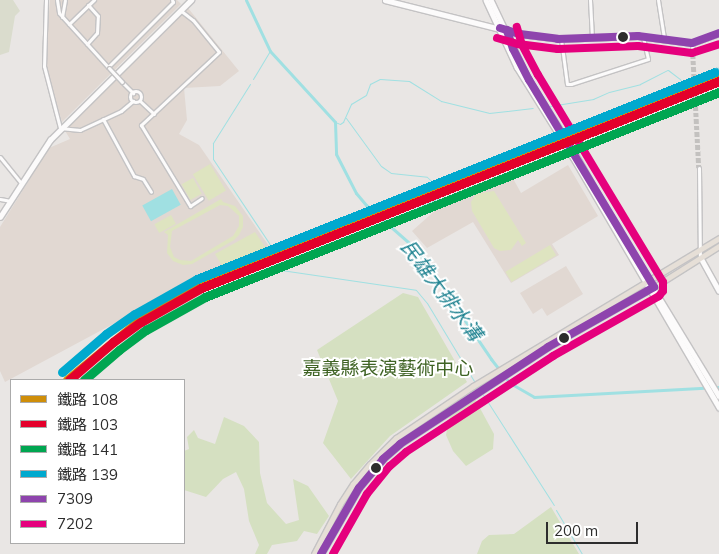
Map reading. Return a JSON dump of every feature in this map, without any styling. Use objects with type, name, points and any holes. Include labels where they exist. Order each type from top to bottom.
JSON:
[{"type":"main road","points":[[314,554],[370,464],[392,442],[505,366],[719,238]]},
{"type":"main road","points":[[321,554],[340,512],[394,449],[498,378],[652,288],[719,246]]},
{"type":"street","points":[[46,0],[44,66],[60,128]]},
{"type":"street","points":[[57,0],[57,11],[133,93],[140,93],[140,101]]},
{"type":"street","points":[[62,17],[65,0]]},
{"type":"street","points":[[68,24],[94,0]]},
{"type":"street","points":[[108,67],[174,2],[172,0]]},
{"type":"street","points":[[0,217],[37,157],[60,128],[190,0]]},
{"type":"street","points":[[385,0],[507,30],[561,39],[643,37],[692,43],[719,32]]},
{"type":"street","points":[[486,0],[511,49]]},
{"type":"street","points":[[491,0],[507,30],[517,67],[648,281],[719,407]]},
{"type":"street","points":[[590,0],[592,37]]},
{"type":"street","points":[[658,0],[664,40]]},
{"type":"street","points":[[87,44],[98,33],[98,16],[88,5]]},
{"type":"street","points":[[180,10],[193,20],[220,52],[141,125],[190,206],[202,198]]},
{"type":"street","points":[[561,39],[567,84],[571,84],[648,59],[643,37]]},
{"type":"street","points":[[692,43],[693,54]]},
{"type":"street","points":[[60,128],[80,130],[121,111],[132,101],[133,93]]},
{"type":"street","points":[[132,101],[140,101],[154,114]]},
{"type":"street","points":[[104,119],[134,176],[143,179],[151,192]]},
{"type":"street","points":[[0,157],[21,184]]},
{"type":"street","points":[[699,168],[699,250],[701,258],[719,290]]},
{"type":"street","points":[[0,199],[11,201]]},
{"type":"street","points":[[652,288],[719,395]]},
{"type":"shaded area","points":[[0,0],[13,0],[20,11],[15,16],[9,52],[0,55]]},
{"type":"shaded area","points":[[50,0],[177,0],[181,4],[62,122],[45,64]]},
{"type":"shaded area","points":[[188,8],[239,71],[220,86],[184,88],[187,120],[179,134],[199,145],[271,249],[180,288],[5,382],[0,371],[0,227],[49,148],[70,139],[64,129]]},
{"type":"shaded area","points":[[568,165],[598,216],[552,244],[559,255],[511,283],[473,222],[427,248],[412,231],[456,192],[510,173],[521,193]]},
{"type":"shaded area","points":[[566,266],[583,294],[547,316],[542,308],[533,314],[520,293]]},
{"type":"green space","points":[[210,164],[226,191],[209,201],[193,174]]},
{"type":"green space","points":[[193,178],[202,194],[190,200],[182,184]]},
{"type":"green space","points":[[494,191],[526,243],[522,246],[518,240],[511,250],[500,251],[494,248],[472,211],[471,202],[476,194]]},
{"type":"green space","points":[[221,199],[223,202],[235,206],[243,216],[243,227],[234,240],[192,264],[183,265],[173,261],[167,253],[168,235],[164,232]],"holes":[[[220,205],[228,206],[239,216],[239,226],[233,236],[191,261],[180,260],[174,257],[170,247],[172,231]]]},
{"type":"green space","points":[[171,215],[176,224],[159,233],[154,224]]},
{"type":"green space","points":[[255,232],[267,250],[224,269],[215,254]]},
{"type":"green space","points":[[550,245],[556,255],[512,282],[505,272]]},
{"type":"green space","name":"嘉義縣表演藝術中心","points":[[403,293],[418,297],[467,382],[390,436],[351,479],[323,443],[338,401],[317,350]]},
{"type":"green space","points":[[475,399],[494,434],[493,449],[466,466],[453,451],[446,435],[450,415]]},
{"type":"green space","points":[[224,417],[244,426],[259,442],[260,473],[267,503],[286,524],[299,520],[293,479],[308,486],[329,516],[317,534],[304,531],[297,541],[272,545],[267,554],[255,554],[259,545],[249,521],[244,489],[236,472],[223,479],[206,497],[185,490],[185,451],[189,449],[187,437],[194,430],[198,438],[215,444]]},
{"type":"green space","points":[[551,507],[579,554],[477,554],[482,541],[489,535],[514,534]]},
{"type":"water","points":[[172,189],[181,205],[151,221],[142,205]]},
{"type":"waterway","name":"民雄大排水溝","points":[[246,0],[270,51],[335,122],[336,154],[356,193],[366,205],[417,250],[491,359],[510,383],[534,397],[719,387]]},
{"type":"waterway","points":[[253,79],[270,51]]},
{"type":"waterway","points":[[550,106],[593,99],[609,92],[640,84],[668,70],[680,79],[689,99],[719,95]]},
{"type":"waterway","points":[[335,122],[340,124],[343,122],[351,104],[366,95],[370,84],[380,79],[409,81],[441,101],[489,113],[533,108]]},
{"type":"waterway","points":[[250,84],[213,143],[213,159],[269,243],[281,270],[416,290],[427,303],[474,381]]},
{"type":"waterway","points":[[346,118],[381,166],[391,173],[427,177],[436,185],[439,198],[386,222]]},
{"type":"waterway","points":[[482,393],[554,505]]},
{"type":"waterway","points":[[556,510],[582,554]]},
{"type":"tunnel","points":[[693,54],[699,168]]},
{"type":"rail line","name":"139","points":[[62,372],[106,334],[135,314],[197,279],[715,72]]},
{"type":"rail line","name":"108","points":[[68,379],[140,320],[200,287],[719,79]]},
{"type":"rail line","name":"103","points":[[70,379],[113,342],[141,322],[201,288],[719,81]]},
{"type":"rail line","name":"141","points":[[85,379],[146,330],[205,297],[719,92]]},
{"type":"transit line","name":"7202","points":[[333,554],[367,494],[390,466],[406,452],[553,356],[659,296],[663,291],[663,282],[538,75],[522,45],[517,27]]},
{"type":"transit line","name":"7309","points":[[500,28],[520,34],[558,39],[638,36],[692,43],[719,33]]},
{"type":"transit line","name":"7309","points":[[321,554],[359,488],[383,459],[400,444],[548,347],[654,287],[529,80],[513,49],[507,30]]},
{"type":"transit line","name":"7202","points":[[497,38],[518,44],[558,49],[638,46],[692,53],[719,44]]}]
